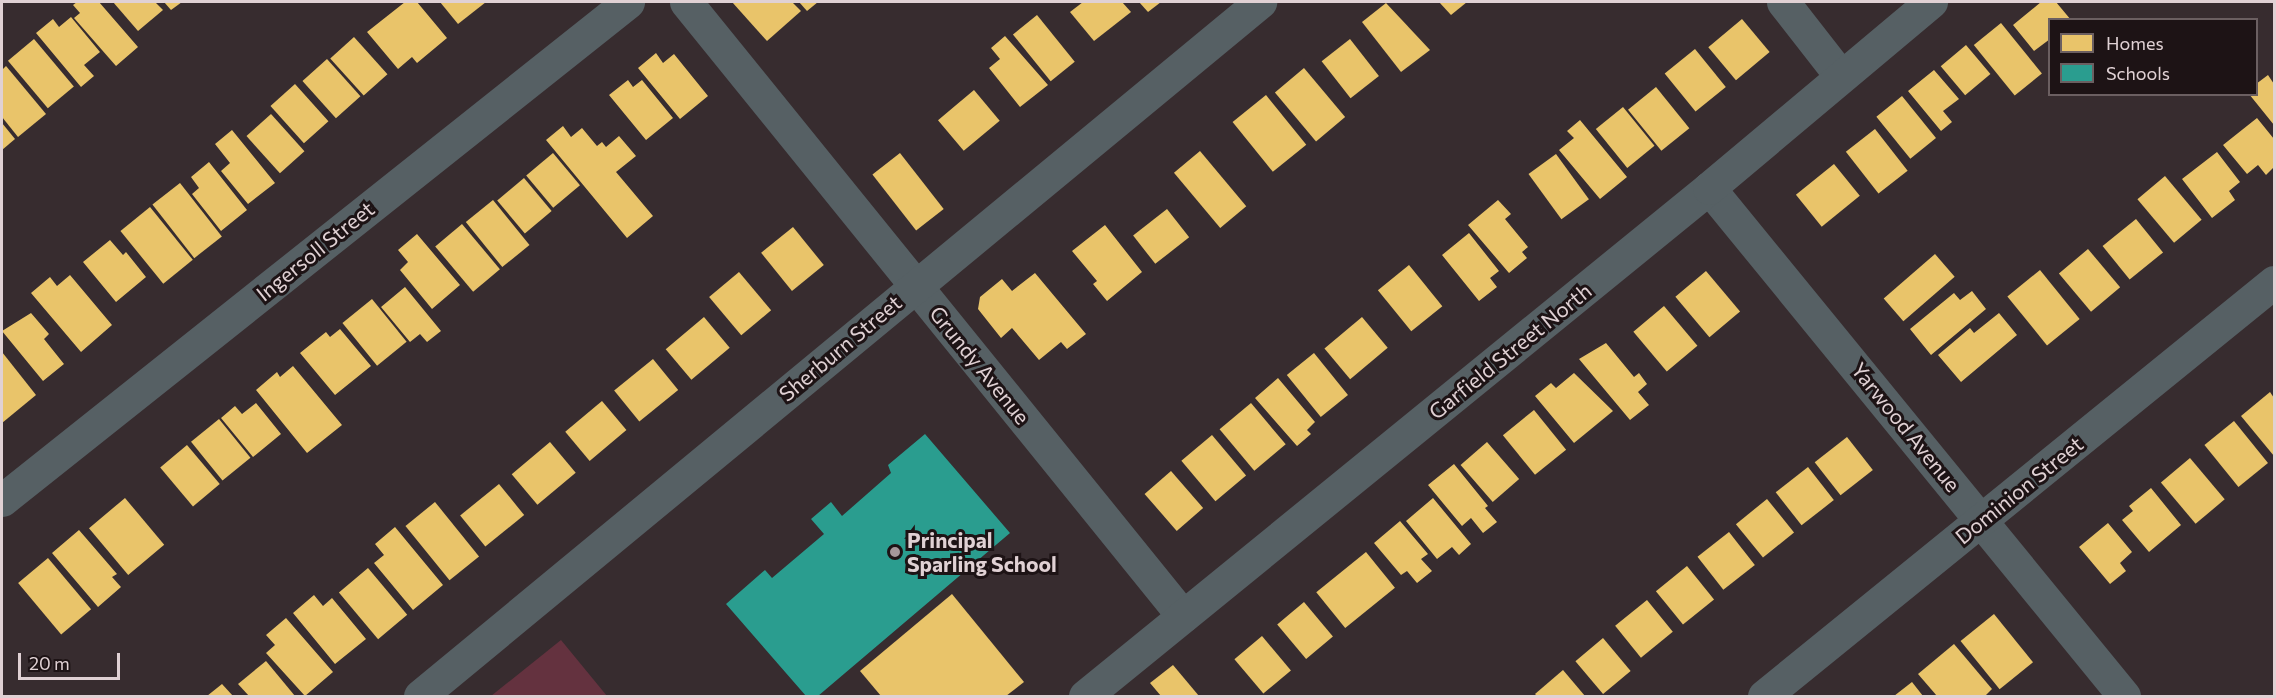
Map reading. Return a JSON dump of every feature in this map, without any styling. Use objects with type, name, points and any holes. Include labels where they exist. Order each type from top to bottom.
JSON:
[{"type":"street","name":"Ingersoll Street","points":[[2,500],[628,2]]},
{"type":"street","name":"Grundy Avenue","points":[[686,2],[1183,616]]},
{"type":"street","name":"Sherburn Street","points":[[420,696],[1260,2]]},
{"type":"street","points":[[1783,2],[1840,75]]},
{"type":"street","name":"Garfield Street North","points":[[1085,696],[1709,188],[1840,75],[1931,2]]},
{"type":"street","name":"Yarwood Avenue","points":[[1709,188],[2124,696]]},
{"type":"street","name":"Dominion Street","points":[[1764,696],[2274,282]]},
{"type":"shaded area","points":[[561,640],[607,696],[491,696]]},
{"type":"building: Homes","points":[[77,2],[99,2],[138,47],[116,66],[74,18],[80,13],[73,5]]},
{"type":"building: Homes","points":[[113,2],[155,2],[163,10],[138,31]]},
{"type":"building: Homes","points":[[164,2],[182,2],[171,10]]},
{"type":"building: Homes","points":[[405,2],[417,2],[447,38],[417,63],[412,57],[398,69],[367,32]]},
{"type":"building: Homes","points":[[440,2],[486,2],[458,24]]},
{"type":"building: Homes","points":[[732,2],[792,2],[801,11],[767,41]]},
{"type":"building: Homes","points":[[799,2],[818,2],[807,11]]},
{"type":"building: Homes","points":[[1083,2],[1122,2],[1131,12],[1094,41],[1070,12]]},
{"type":"building: Homes","points":[[1139,2],[1161,2],[1148,12]]},
{"type":"building: Homes","points":[[1439,2],[1467,2],[1451,15]]},
{"type":"building: Homes","points":[[2041,2],[2056,2],[2069,18],[2048,18],[2048,40],[2034,51],[2013,25]]},
{"type":"building: Homes","points":[[1386,3],[1430,50],[1401,72],[1362,22]]},
{"type":"building: Homes","points":[[1037,15],[1075,62],[1051,81],[1013,35]]},
{"type":"building: Homes","points":[[71,17],[100,52],[84,65],[94,76],[81,87],[36,33],[53,19],[59,27]]},
{"type":"building: Homes","points":[[1742,19],[1770,52],[1736,80],[1708,47]]},
{"type":"building: Homes","points":[[2001,23],[2042,74],[2015,96],[1974,45]]},
{"type":"building: Homes","points":[[1005,36],[1048,85],[1020,107],[989,68],[1000,59],[991,48]]},
{"type":"building: Homes","points":[[354,37],[387,74],[364,96],[330,58]]},
{"type":"building: Homes","points":[[34,39],[74,86],[48,108],[8,61]]},
{"type":"building: Homes","points":[[1350,39],[1379,76],[1351,98],[1322,61]]},
{"type":"building: Homes","points":[[1966,45],[1990,74],[1965,95],[1941,66]]},
{"type":"building: Homes","points":[[1695,49],[1726,87],[1696,112],[1665,74]]},
{"type":"building: Homes","points":[[656,53],[663,63],[674,54],[708,96],[680,119],[638,68]]},
{"type":"building: Homes","points":[[327,59],[360,96],[336,118],[302,81]]},
{"type":"building: Homes","points":[[6,66],[46,114],[18,137],[2,117],[2,70]]},
{"type":"building: Homes","points":[[1304,68],[1345,117],[1316,141],[1275,92]]},
{"type":"building: Homes","points":[[1934,70],[1959,99],[1943,111],[1952,122],[1941,131],[1908,91]]},
{"type":"building: Homes","points":[[2268,75],[2274,84],[2274,125],[2251,96],[2258,96],[2258,82]]},
{"type":"building: Homes","points":[[628,80],[633,87],[642,80],[673,118],[646,140],[609,95]]},
{"type":"building: Homes","points":[[295,84],[328,121],[304,143],[270,106]]},
{"type":"building: Homes","points":[[1656,87],[1689,128],[1661,151],[1628,110]]},
{"type":"building: Homes","points":[[974,90],[1000,121],[964,151],[938,120]]},
{"type":"building: Homes","points":[[1266,95],[1306,145],[1273,172],[1233,122]]},
{"type":"building: Homes","points":[[1902,96],[1936,138],[1910,159],[1876,117]]},
{"type":"building: Homes","points":[[1623,107],[1654,146],[1627,168],[1596,129]]},
{"type":"building: Homes","points":[[271,114],[304,151],[280,173],[246,136]]},
{"type":"building: Homes","points":[[2257,118],[2274,139],[2274,167],[2266,175],[2258,165],[2247,174],[2223,145]]},
{"type":"building: Homes","points":[[1580,120],[1627,177],[1600,199],[1559,150],[1574,138],[1567,131]]},
{"type":"building: Homes","points":[[2,123],[15,139],[2,150]]},
{"type":"building: Homes","points":[[563,126],[571,137],[582,128],[597,146],[602,142],[606,147],[619,136],[636,156],[616,172],[653,216],[627,238],[546,140]]},
{"type":"building: Homes","points":[[1875,129],[1908,171],[1878,194],[1846,152]]},
{"type":"building: Homes","points":[[232,130],[275,183],[248,204],[221,171],[230,163],[215,144]]},
{"type":"building: Homes","points":[[1200,151],[1246,206],[1220,228],[1174,173]]},
{"type":"building: Homes","points":[[2217,152],[2240,182],[2229,191],[2235,200],[2212,218],[2182,179]]},
{"type":"building: Homes","points":[[553,153],[580,185],[553,208],[526,175]]},
{"type":"building: Homes","points":[[900,153],[944,209],[916,230],[872,175]]},
{"type":"building: Homes","points":[[1556,154],[1589,199],[1561,219],[1528,174]]},
{"type":"building: Homes","points":[[209,162],[247,210],[221,231],[192,194],[199,188],[191,177]]},
{"type":"building: Homes","points":[[1834,164],[1860,196],[1822,227],[1796,195]]},
{"type":"building: Homes","points":[[2165,176],[2202,220],[2174,243],[2137,199]]},
{"type":"building: Homes","points":[[524,178],[552,211],[525,233],[497,200]]},
{"type":"building: Homes","points":[[180,183],[222,237],[194,258],[152,205]]},
{"type":"building: Homes","points":[[493,200],[530,245],[502,267],[466,222]]},
{"type":"building: Homes","points":[[1498,200],[1511,214],[1505,219],[1528,247],[1522,252],[1527,258],[1509,273],[1468,225]]},
{"type":"building: Homes","points":[[150,207],[193,260],[163,284],[120,231]]},
{"type":"building: Homes","points":[[1167,209],[1189,237],[1155,264],[1133,235]]},
{"type":"building: Homes","points":[[2136,219],[2163,252],[2130,279],[2103,246]]},
{"type":"building: Homes","points":[[462,224],[500,269],[473,292],[435,246]]},
{"type":"building: Homes","points":[[1105,225],[1142,272],[1107,301],[1093,284],[1097,281],[1072,251]]},
{"type":"building: Homes","points":[[793,227],[824,265],[792,291],[761,253]]},
{"type":"building: Homes","points":[[1469,233],[1499,271],[1490,278],[1497,287],[1479,301],[1442,255]]},
{"type":"building: Homes","points":[[417,234],[460,285],[432,309],[400,270],[408,262],[398,250]]},
{"type":"building: Homes","points":[[110,240],[123,255],[126,252],[146,277],[116,302],[83,262]]},
{"type":"building: Homes","points":[[2088,249],[2120,287],[2091,312],[2059,273]]},
{"type":"building: Homes","points":[[1935,254],[1955,277],[1903,321],[1884,299]]},
{"type":"building: Homes","points":[[1409,265],[1442,306],[1411,331],[1378,290]]},
{"type":"building: Homes","points":[[2040,270],[2080,319],[2047,345],[2007,296]]},
{"type":"building: Homes","points":[[1706,271],[1740,312],[1709,337],[1675,297]]},
{"type":"building: Homes","points":[[739,272],[771,310],[741,335],[709,297]]},
{"type":"building: Homes","points":[[1035,273],[1086,334],[1067,349],[1061,342],[1039,360],[1012,328],[1001,338],[978,309],[980,297],[1002,279],[1012,291]]},
{"type":"building: Homes","points":[[70,275],[112,325],[81,352],[31,293],[50,277],[57,286]]},
{"type":"building: Homes","points":[[405,287],[441,331],[427,342],[420,334],[410,342],[381,307]]},
{"type":"building: Homes","points":[[1972,291],[1986,309],[1931,355],[1910,329],[1954,293],[1960,300]]},
{"type":"building: Homes","points":[[372,299],[407,342],[377,366],[342,323]]},
{"type":"building: Homes","points":[[1664,306],[1697,346],[1667,372],[1633,332]]},
{"type":"building: Homes","points":[[31,313],[49,334],[44,339],[64,364],[43,381],[2,331]]},
{"type":"building: Homes","points":[[1999,313],[2017,335],[1961,382],[1938,355],[1970,328],[1974,333]]},
{"type":"building: Homes","points":[[704,317],[730,348],[691,380],[666,349]]},
{"type":"building: Homes","points":[[1362,317],[1388,348],[1350,379],[1324,348]]},
{"type":"building: Homes","points":[[340,329],[371,366],[335,395],[300,353],[326,332],[330,337]]},
{"type":"building: Homes","points":[[1606,343],[1634,377],[1639,373],[1647,384],[1638,392],[1649,405],[1630,420],[1579,359]]},
{"type":"building: Homes","points":[[2,352],[36,395],[2,423]]},
{"type":"building: Homes","points":[[1314,353],[1348,395],[1321,417],[1287,375]]},
{"type":"building: Homes","points":[[653,359],[678,390],[639,422],[614,390]]},
{"type":"building: Homes","points":[[293,366],[342,425],[307,453],[256,390],[277,372],[280,377]]},
{"type":"building: Homes","points":[[1574,373],[1613,411],[1574,443],[1535,396],[1551,383],[1556,388]]},
{"type":"building: Homes","points":[[1278,378],[1315,422],[1307,430],[1311,434],[1297,446],[1255,398]]},
{"type":"building: Homes","points":[[2270,392],[2274,398],[2274,456],[2241,416]]},
{"type":"building: Homes","points":[[602,401],[626,430],[590,461],[565,432]]},
{"type":"building: Homes","points":[[256,403],[281,434],[253,457],[221,418],[235,406],[242,414]]},
{"type":"building: Homes","points":[[1251,403],[1286,444],[1254,471],[1220,429]]},
{"type":"building: Homes","points":[[1534,410],[1566,450],[1535,475],[1503,435]]},
{"type":"building: Homes","points":[[219,419],[250,458],[222,481],[191,442]]},
{"type":"building: Homes","points":[[2234,421],[2268,463],[2238,487],[2204,445]]},
{"type":"building: Homes","points":[[1212,435],[1246,476],[1215,501],[1181,461]]},
{"type":"building: Homes","points":[[1847,437],[1873,470],[1841,495],[1815,462]]},
{"type":"building: Homes","points":[[550,442],[576,473],[537,505],[512,474]]},
{"type":"building: Homes","points":[[1487,442],[1519,479],[1493,502],[1461,465]]},
{"type":"building: Homes","points":[[187,445],[220,484],[193,507],[160,467]]},
{"type":"building: Homes","points":[[2190,458],[2225,499],[2196,524],[2161,482]]},
{"type":"building: Homes","points":[[1454,464],[1488,506],[1485,508],[1497,522],[1483,533],[1471,518],[1462,526],[1428,485]]},
{"type":"building: Homes","points":[[1808,467],[1834,500],[1802,525],[1776,492]]},
{"type":"building: Homes","points":[[1171,471],[1203,508],[1177,531],[1145,494]]},
{"type":"building: Homes","points":[[499,484],[524,515],[485,547],[460,515]]},
{"type":"building: Homes","points":[[2151,488],[2181,525],[2149,552],[2122,520],[2133,511],[2129,506]]},
{"type":"building: Homes","points":[[125,498],[164,545],[128,575],[89,528]]},
{"type":"building: Homes","points":[[1433,498],[1471,544],[1459,555],[1452,547],[1437,559],[1406,521]]},
{"type":"building: Homes","points":[[1767,499],[1794,532],[1763,558],[1736,524]]},
{"type":"building: Homes","points":[[435,502],[479,556],[450,580],[405,526]]},
{"type":"building: Homes","points":[[1400,521],[1428,554],[1421,559],[1432,571],[1417,583],[1407,571],[1401,575],[1374,543]]},
{"type":"building: Homes","points":[[2108,523],[2132,552],[2120,563],[2126,571],[2110,584],[2079,547]]},
{"type":"building: Homes","points":[[395,527],[443,585],[413,610],[374,563],[384,555],[375,544]]},
{"type":"building: Homes","points":[[79,530],[117,574],[112,577],[121,587],[98,607],[52,553]]},
{"type":"building: Homes","points":[[1729,532],[1755,565],[1723,590],[1697,557]]},
{"type":"building: Homes","points":[[1366,552],[1395,588],[1345,628],[1316,592]]},
{"type":"building: Homes","points":[[48,558],[91,609],[61,634],[18,583]]},
{"type":"building: Homes","points":[[1687,566],[1714,599],[1683,625],[1656,591]]},
{"type":"building: Homes","points":[[368,568],[407,615],[378,639],[339,592]]},
{"type":"building: Homes","points":[[952,594],[1024,682],[1006,696],[881,696],[860,671]]},
{"type":"building: Homes","points":[[314,595],[323,606],[332,598],[366,639],[335,664],[293,613]]},
{"type":"building: Homes","points":[[1647,600],[1673,632],[1641,658],[1615,626]]},
{"type":"building: Homes","points":[[1304,602],[1333,636],[1306,659],[1277,624]]},
{"type":"building: Homes","points":[[1994,614],[2033,662],[2000,689],[1961,641]]},
{"type":"building: Homes","points":[[286,618],[333,672],[305,696],[266,653],[275,645],[266,635]]},
{"type":"building: Homes","points":[[1262,636],[1291,670],[1263,694],[1234,659]]},
{"type":"building: Homes","points":[[1603,638],[1631,671],[1603,694],[1575,661]]},
{"type":"building: Homes","points":[[1954,644],[1992,689],[1985,696],[1937,696],[1918,674]]},
{"type":"building: Homes","points":[[266,661],[295,696],[249,696],[238,684]]},
{"type":"building: Homes","points":[[1173,665],[1199,696],[1161,696],[1150,683]]},
{"type":"building: Homes","points":[[1563,670],[1585,696],[1537,696],[1535,694]]},
{"type":"building: Homes","points":[[1912,682],[1923,696],[1894,696]]},
{"type":"building: Homes","points":[[222,684],[233,696],[207,696]]},
{"type":"building: Schools","name":"Principal Sparling School","points":[[925,434],[1010,533],[818,696],[806,696],[726,604],[765,570],[772,578],[824,534],[811,519],[831,502],[842,516],[891,473],[888,465]]},
{"type":"place","name":"Principal Sparling School","points":[[895,552]]}]
